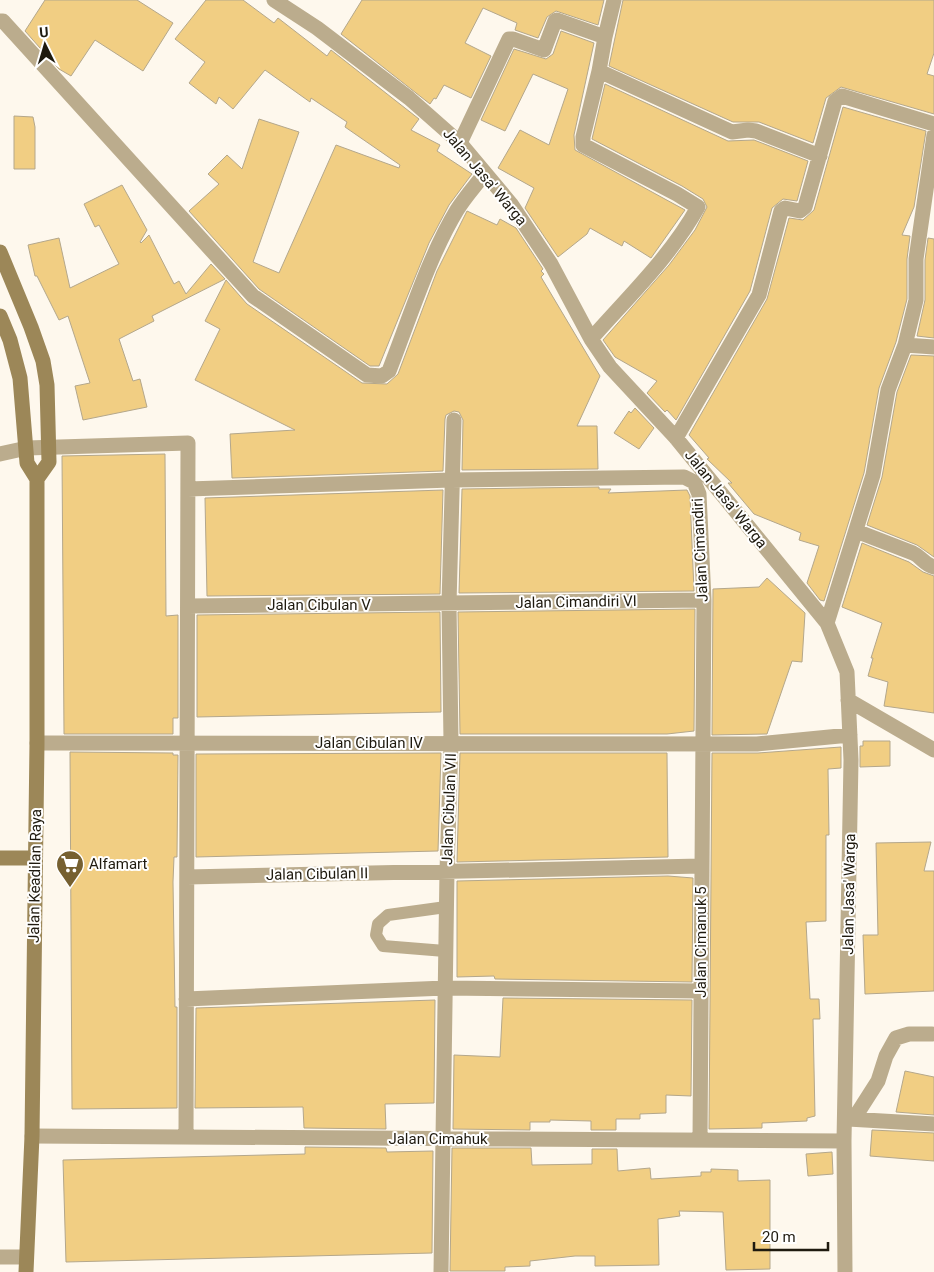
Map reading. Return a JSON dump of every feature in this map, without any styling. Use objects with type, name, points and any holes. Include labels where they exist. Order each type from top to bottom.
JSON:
[{"type":"street","name":"Jalan Jasa' Warga","points":[[274,0],[317,28],[409,98],[460,143],[511,204],[552,264],[591,339],[610,367],[676,438],[827,623],[847,672],[850,735],[850,1118],[844,1141],[845,1272]]},
{"type":"street","points":[[591,339],[658,262],[689,223],[698,207],[583,145],[614,0]]},
{"type":"street","points":[[460,143],[509,39],[544,50],[554,22],[557,20],[605,37]]},
{"type":"street","points":[[0,21],[3,21],[253,296],[368,375],[382,376],[389,371],[421,288],[447,229],[457,210],[485,173]]},
{"type":"street","points":[[600,71],[732,132],[756,131],[820,156]]},
{"type":"street","points":[[676,438],[752,311],[759,295],[781,211],[785,208],[800,210],[805,207],[835,101],[842,96],[934,124]]},
{"type":"street","points":[[827,623],[873,475],[888,390],[906,345],[916,300],[916,252],[934,135]]},
{"type":"street","points":[[0,252],[43,361],[47,385],[49,462],[37,479],[27,463],[20,378],[10,340],[0,316]]},
{"type":"street","points":[[906,345],[934,347]]},
{"type":"street","name":"Jalan Cibulan VII","points":[[444,1139],[445,951],[451,742],[449,604],[454,420]]},
{"type":"street","points":[[0,454],[26,448],[188,442],[186,1137]]},
{"type":"street","name":"Jalan Cimandiri","points":[[188,488],[290,480],[684,477],[694,482],[699,494],[704,600],[702,743]]},
{"type":"street","name":"Jalan Keadilan Raya","points":[[26,1264],[32,1136],[34,858],[37,743],[37,479]]},
{"type":"street","points":[[856,531],[913,553],[919,556],[925,565],[934,567]]},
{"type":"street","name":"Jalan Cimandiri VI","points":[[449,604],[704,600]]},
{"type":"street","name":"Jalan Cibulan V","points":[[188,606],[449,604]]},
{"type":"street","points":[[848,700],[934,750]]},
{"type":"street","name":"Jalan Cibulan IV","points":[[37,743],[451,742],[756,744],[850,735]]},
{"type":"street","name":"Jalan Cimanuk 5","points":[[700,1140],[702,743]]},
{"type":"street","points":[[0,858],[34,858]]},
{"type":"street","name":"Jalan Cibulan II","points":[[187,877],[701,866]]},
{"type":"street","points":[[186,999],[445,988],[700,991]]},
{"type":"street","points":[[850,1118],[878,1081],[886,1056],[896,1038],[910,1034],[932,1034]]},
{"type":"street","points":[[850,1118],[934,1124]]},
{"type":"street","name":"Jalan Cimahuk","points":[[32,1136],[844,1141]]},
{"type":"street","points":[[441,1272],[444,1139]]},
{"type":"street","points":[[0,1257],[26,1264]]},
{"type":"lane","points":[[445,951],[383,946],[376,935],[378,924],[388,915],[446,907]]},
{"type":"building","points":[[45,0],[137,0],[173,23],[143,71],[95,40],[71,76],[59,69],[49,58],[51,55],[40,48],[25,31]]},
{"type":"building","points":[[206,0],[243,0],[274,23],[278,18],[327,56],[331,50],[419,119],[411,130],[440,145],[437,151],[472,174],[449,205],[429,243],[379,366],[370,366],[259,289],[189,211],[219,184],[208,174],[227,155],[242,169],[259,119],[299,132],[253,262],[279,273],[336,145],[399,168],[400,165],[345,127],[347,122],[311,98],[310,102],[265,70],[233,109],[219,97],[216,104],[189,83],[205,62],[175,39]]},
{"type":"building","points":[[362,0],[604,0],[598,25],[556,11],[547,17],[538,38],[515,30],[517,23],[483,8],[465,43],[491,56],[471,98],[444,85],[436,99],[434,98],[430,104],[341,34]]},
{"type":"building","points":[[623,0],[934,0],[934,53],[927,74],[934,76],[934,114],[841,87],[826,98],[813,143],[759,122],[733,122],[609,66]]},
{"type":"building","points":[[561,31],[594,43],[574,135],[575,150],[685,210],[651,258],[624,241],[622,246],[590,228],[587,234],[558,257],[525,208],[534,188],[498,168],[520,130],[549,145],[568,89],[533,74],[505,131],[481,120],[514,49],[546,59],[553,54]]},
{"type":"building","points":[[605,84],[728,141],[754,140],[808,161],[797,201],[783,199],[772,208],[750,291],[676,420],[667,410],[665,412],[647,393],[657,381],[615,357],[603,340],[669,265],[695,230],[707,207],[703,199],[682,186],[592,139]]},
{"type":"building","points":[[843,107],[926,131],[914,207],[902,235],[910,236],[907,259],[907,299],[896,342],[879,388],[864,473],[824,601],[820,600],[807,583],[819,546],[799,540],[801,533],[754,514],[728,483],[732,483],[707,459],[709,458],[689,435],[767,299],[789,218],[803,220],[814,210]]},
{"type":"building","points":[[14,116],[33,117],[35,127],[35,169],[14,169]]},
{"type":"building","points":[[122,185],[147,230],[140,242],[149,235],[174,284],[179,281],[186,294],[211,264],[225,279],[152,316],[154,321],[119,339],[133,381],[140,379],[147,407],[83,420],[75,386],[90,383],[68,316],[59,320],[37,276],[35,276],[28,245],[59,238],[70,288],[119,264],[99,225],[95,227],[84,204]]},
{"type":"building","points":[[467,211],[497,225],[500,219],[516,228],[543,269],[541,271],[544,274],[541,277],[600,376],[577,426],[597,426],[598,469],[462,470],[463,420],[459,412],[454,411],[446,415],[445,419],[443,471],[232,478],[230,434],[295,430],[195,380],[220,329],[205,321],[226,280],[247,304],[362,383],[387,384],[398,374],[437,271]]},
{"type":"building","points":[[928,238],[934,239],[934,338],[917,336],[925,300],[925,260]]},
{"type":"building","points":[[911,355],[934,356],[934,557],[917,545],[867,525],[882,477],[897,392]]},
{"type":"building","points":[[635,408],[654,428],[639,449],[614,433],[629,411],[631,413]]},
{"type":"building","points":[[165,454],[166,616],[178,615],[178,718],[173,718],[173,734],[64,734],[62,456]]},
{"type":"building","points":[[599,487],[599,489],[611,489],[608,493],[687,490],[690,496],[694,591],[459,593],[462,489]]},
{"type":"building","points":[[443,490],[440,594],[207,596],[205,498]]},
{"type":"building","points":[[862,543],[909,562],[923,572],[934,576],[934,713],[884,706],[888,682],[868,676],[873,658],[871,658],[882,623],[842,607]]},
{"type":"building","points":[[767,578],[805,613],[802,662],[792,661],[767,734],[712,735],[713,589],[759,587]]},
{"type":"building","points":[[695,609],[694,731],[667,734],[460,734],[458,612]]},
{"type":"building","points":[[440,612],[441,712],[197,717],[197,615]]},
{"type":"building","points":[[863,741],[890,741],[890,766],[860,767],[860,746],[863,746]]},
{"type":"building","points":[[841,747],[841,768],[828,769],[829,835],[826,835],[826,921],[806,922],[810,999],[819,999],[820,1019],[813,1019],[815,1116],[807,1118],[807,1121],[762,1123],[762,1128],[709,1129],[712,753],[758,753]]},
{"type":"building","points":[[70,752],[173,753],[173,755],[178,755],[177,857],[174,857],[173,882],[175,1007],[177,1007],[177,1108],[72,1109]]},
{"type":"building","points":[[441,753],[438,851],[196,857],[196,754]]},
{"type":"building","points":[[460,753],[667,753],[668,857],[457,862]]},
{"type":"building","points":[[931,842],[924,871],[934,871],[934,991],[865,994],[863,935],[878,935],[876,843]]},
{"type":"building","points":[[668,876],[693,878],[692,982],[495,979],[494,976],[457,977],[457,881]]},
{"type":"building","points":[[503,998],[692,1000],[691,1096],[666,1095],[666,1113],[640,1114],[640,1119],[616,1119],[616,1130],[591,1130],[591,1121],[550,1120],[550,1122],[530,1122],[530,1130],[453,1129],[454,1055],[500,1057]]},
{"type":"building","points":[[435,1000],[434,1103],[385,1104],[386,1129],[304,1128],[303,1107],[195,1108],[196,1008]]},
{"type":"building","points":[[905,1071],[934,1077],[934,1115],[896,1112]]},
{"type":"building","points":[[872,1130],[934,1133],[934,1161],[870,1156]]},
{"type":"building","points":[[305,1147],[386,1148],[387,1152],[433,1151],[432,1253],[66,1262],[63,1160],[305,1154]]},
{"type":"building","points":[[452,1148],[531,1148],[532,1165],[592,1164],[592,1149],[617,1149],[618,1171],[650,1168],[651,1179],[701,1176],[701,1172],[711,1172],[711,1169],[738,1170],[738,1181],[770,1180],[770,1269],[726,1270],[723,1212],[679,1211],[680,1216],[658,1219],[659,1265],[595,1266],[595,1256],[575,1256],[530,1261],[530,1266],[505,1267],[505,1271],[450,1271]]},
{"type":"building","points":[[832,1152],[833,1174],[808,1176],[806,1154]]},
{"type":"place","name":"Alfamart","points":[[70,888]]}]
